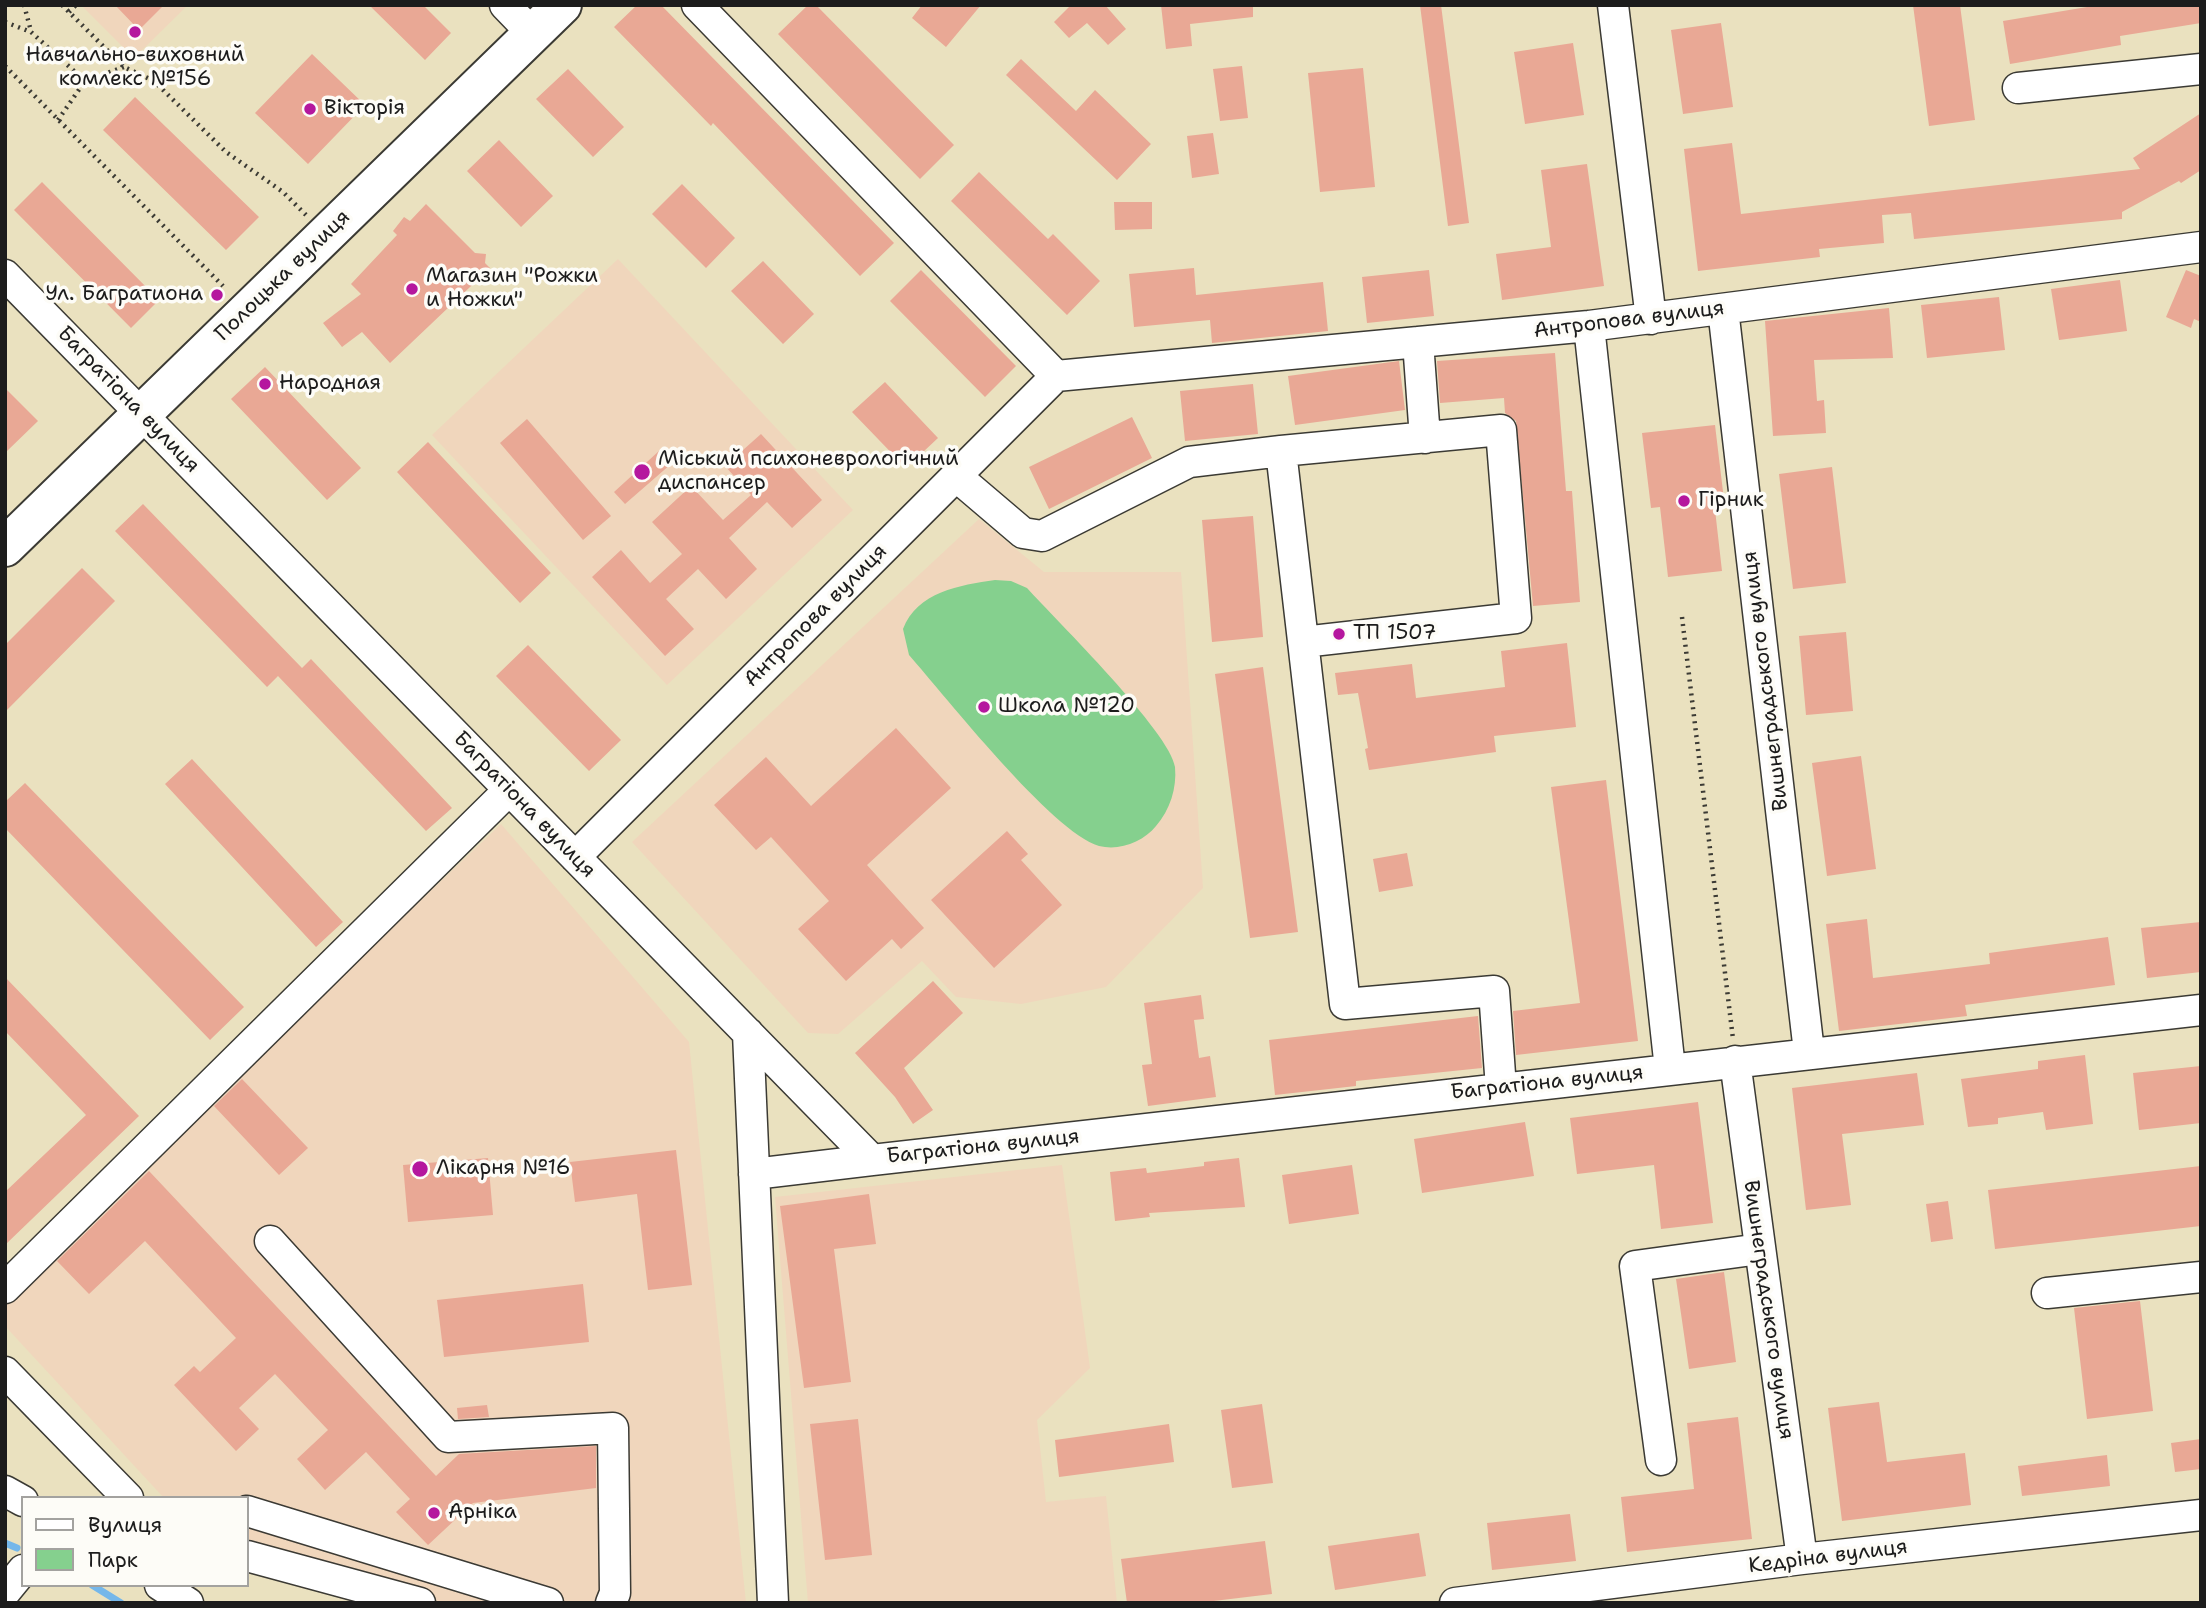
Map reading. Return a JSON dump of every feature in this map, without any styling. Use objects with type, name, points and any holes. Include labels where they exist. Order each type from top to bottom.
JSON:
[{"type":"main road","name":"Полоцька вулиця","points":[[5,547],[562,5]]},
{"type":"street","points":[[505,5],[533,33]]},
{"type":"street","points":[[698,5],[1056,376]]},
{"type":"street","points":[[1613,5],[1651,319]]},
{"type":"street","points":[[2018,88],[2201,69]]},
{"type":"street","name":"Антропова вулиця","points":[[575,857],[1056,376],[1589,326],[2201,247]]},
{"type":"street","name":"Багратіона вулиця","points":[[5,275],[872,1160],[1809,1052],[2201,1010]]},
{"type":"street","name":"Вишнеградського вулиця","points":[[1723,309],[1809,1052]]},
{"type":"street","points":[[1589,326],[1670,1069]]},
{"type":"street","points":[[1418,342],[1425,438]]},
{"type":"street","points":[[956,475],[1023,533],[1042,536],[1189,462],[1501,430],[1516,618],[1303,642]]},
{"type":"street","points":[[1281,451],[1345,1004],[1494,991],[1501,1088]]},
{"type":"street","points":[[5,1288],[509,790]]},
{"type":"street","points":[[748,1033],[773,1603]]},
{"type":"street","name":"Вишнеградського вулиця","points":[[1735,1061],[1802,1559]]},
{"type":"street","points":[[754,1174],[872,1160]]},
{"type":"street","points":[[270,1241],[448,1437],[613,1429],[615,1593],[611,1603]]},
{"type":"street","points":[[1661,1460],[1635,1266],[1760,1249]]},
{"type":"street","points":[[2047,1293],[2201,1277]]},
{"type":"street","points":[[5,1372],[126,1496]]},
{"type":"street","points":[[5,1491],[21,1500]]},
{"type":"street","points":[[248,1511],[548,1603]]},
{"type":"street","name":"Кедріна вулиця","points":[[1455,1603],[1802,1559],[2201,1515]]},
{"type":"street","points":[[248,1556],[420,1603]]},
{"type":"street","points":[[5,1592],[21,1572]]},
{"type":"street","points":[[163,1587],[188,1603]]},
{"type":"path","points":[[23,5],[31,32]]},
{"type":"path","points":[[62,5],[124,67],[154,81],[226,152],[283,192],[307,216]]},
{"type":"path","points":[[69,12],[76,5]]},
{"type":"path","points":[[5,22],[31,32],[85,81]]},
{"type":"path","points":[[5,66],[223,286]]},
{"type":"path","points":[[58,120],[85,81],[124,67]]},
{"type":"path","points":[[1682,617],[1735,1061]]},
{"type":"shaded area","name":"Навчально-виховний комлекс №156","points":[[81,5],[188,5],[134,58]]},
{"type":"shaded area","name":"Міський психоневрологічний диспансер","points":[[618,259],[853,510],[667,685],[432,435]]},
{"type":"shaded area","name":"Школа №120","points":[[979,519],[1044,572],[1181,572],[1203,888],[1106,987],[1021,1004],[956,997],[922,961],[838,1034],[808,1033],[632,842]]},
{"type":"shaded area","name":"Лікарня №16","points":[[501,824],[689,1042],[746,1603],[447,1603],[248,1559],[248,1496],[162,1496],[5,1326],[5,1295]]},
{"type":"shaded area","points":[[1062,1165],[1090,1368],[1037,1420],[1046,1502],[1106,1496],[1117,1603],[808,1603],[775,1197]]},
{"type":"green space","points":[[995,580],[1011,581],[1027,588],[1134,704],[1169,751],[1175,767],[1172,798],[1156,826],[1138,841],[1123,846],[1099,846],[1079,835],[1055,816],[1000,761],[909,655],[903,629],[918,606],[941,592]]},
{"type":"building","points":[[115,5],[164,5],[139,30]]},
{"type":"building","points":[[369,5],[423,5],[451,33],[425,60]]},
{"type":"building","points":[[637,5],[661,5],[894,243],[860,276],[713,123],[711,126],[614,27]]},
{"type":"building","points":[[808,5],[816,5],[954,145],[920,179],[778,34]]},
{"type":"building","points":[[922,5],[981,5],[946,47],[912,18]]},
{"type":"building","points":[[1071,5],[1105,5],[1126,29],[1108,45],[1087,23],[1069,38],[1054,22]]},
{"type":"building","points":[[1161,5],[1253,5],[1253,17],[1190,24],[1192,46],[1166,49]]},
{"type":"building","points":[[1420,5],[1441,5],[1469,223],[1448,226]]},
{"type":"building","points":[[1913,5],[1960,5],[1975,120],[1929,126]]},
{"type":"building","points":[[2099,5],[2201,5],[2201,23],[2120,36],[2121,45],[2010,64],[2003,21]]},
{"type":"building","points":[[1721,23],[1733,107],[1683,114],[1671,30]]},
{"type":"building","points":[[1573,43],[1584,115],[1525,124],[1514,52]]},
{"type":"building","name":"Вікторія","points":[[312,54],[365,105],[308,164],[255,113]]},
{"type":"building","points":[[1021,59],[1076,111],[1095,90],[1151,144],[1117,180],[1006,75]]},
{"type":"building","points":[[1242,66],[1248,118],[1220,121],[1213,69]]},
{"type":"building","points":[[1363,68],[1375,187],[1320,192],[1308,73]]},
{"type":"building","points":[[568,69],[624,127],[593,157],[536,99]]},
{"type":"building","points":[[135,97],[259,217],[226,250],[103,130]]},
{"type":"building","points":[[2201,113],[2201,170],[2122,212],[2122,219],[1914,239],[1911,213],[1882,215],[1884,243],[1819,249],[1820,257],[1698,271],[1684,149],[1732,143],[1741,214],[2140,169],[2133,158]]},
{"type":"building","points":[[1213,133],[1219,174],[1192,178],[1187,136]]},
{"type":"building","points":[[499,140],[553,196],[521,227],[467,171]]},
{"type":"building","points":[[1587,164],[1604,286],[1502,300],[1496,254],[1551,247],[1541,170]]},
{"type":"building","points":[[979,172],[1048,239],[1053,234],[1100,281],[1067,315],[951,201]]},
{"type":"building","points":[[42,182],[159,300],[131,328],[14,210]]},
{"type":"building","points":[[682,184],[735,238],[706,268],[652,214]]},
{"type":"building","points":[[1114,202],[1152,202],[1152,229],[1115,230]]},
{"type":"building","name":"Магазин \"Рожки и Ножки\"","points":[[426,204],[475,253],[486,254],[485,263],[490,268],[390,363],[362,332],[342,347],[323,323],[361,294],[351,284],[397,235],[393,231],[404,217],[410,221]]},
{"type":"building","points":[[763,261],[814,314],[783,344],[731,291]]},
{"type":"building","points":[[1194,268],[1196,295],[1323,282],[1328,331],[1212,343],[1210,320],[1134,327],[1129,274]]},
{"type":"building","points":[[921,270],[1016,366],[985,397],[890,301]]},
{"type":"building","points":[[1429,270],[1434,316],[1367,323],[1362,277]]},
{"type":"building","points":[[2186,270],[2201,276],[2201,322],[2194,319],[2191,328],[2166,317]]},
{"type":"building","points":[[2120,280],[2127,331],[2059,340],[2051,289]]},
{"type":"building","points":[[1999,297],[2005,350],[1927,358],[1921,305]]},
{"type":"building","points":[[1889,308],[1893,358],[1814,360],[1817,401],[1824,400],[1826,433],[1773,436],[1765,321]]},
{"type":"building","points":[[1555,353],[1566,491],[1572,491],[1580,602],[1533,606],[1516,421],[1505,413],[1504,398],[1440,403],[1437,361]]},
{"type":"building","points":[[1399,361],[1405,410],[1295,425],[1288,376]]},
{"type":"building","points":[[265,367],[361,468],[327,500],[231,399]]},
{"type":"building","points":[[885,382],[938,438],[906,468],[852,412]]},
{"type":"building","points":[[1253,384],[1258,434],[1185,441],[1180,391]]},
{"type":"building","points":[[5,388],[38,421],[5,453]]},
{"type":"building","points":[[1132,417],[1152,458],[1049,509],[1029,467]]},
{"type":"building","points":[[527,419],[611,516],[583,540],[500,443]]},
{"type":"building","name":"Гірник","points":[[1715,425],[1724,500],[1714,501],[1722,571],[1668,577],[1660,507],[1651,508],[1642,433]]},
{"type":"building","points":[[761,434],[822,500],[792,528],[767,502],[729,538],[757,569],[726,599],[698,569],[666,599],[694,629],[665,656],[592,577],[621,550],[650,583],[682,554],[652,522],[691,486],[723,520],[751,495],[725,466]]},
{"type":"building","points":[[428,442],[551,573],[520,603],[397,472]]},
{"type":"building","points":[[659,451],[671,464],[625,504],[614,492]]},
{"type":"building","points":[[1832,467],[1846,583],[1793,589],[1779,474]]},
{"type":"building","points":[[143,504],[302,668],[311,659],[452,808],[426,831],[278,676],[267,687],[115,531]]},
{"type":"building","points":[[1253,516],[1263,637],[1212,642],[1202,520]]},
{"type":"building","points":[[82,568],[115,601],[5,712],[5,645]]},
{"type":"building","points":[[1846,632],[1853,711],[1806,715],[1799,636]]},
{"type":"building","points":[[1567,643],[1576,727],[1494,736],[1496,752],[1369,770],[1365,749],[1368,748],[1358,693],[1338,695],[1335,673],[1412,664],[1416,698],[1505,687],[1501,651]]},
{"type":"building","points":[[528,645],[621,740],[589,771],[496,676]]},
{"type":"building","points":[[1263,667],[1298,932],[1250,938],[1215,674]]},
{"type":"building","points":[[896,728],[951,788],[867,865],[924,928],[901,949],[892,939],[846,981],[798,929],[829,901],[771,837],[756,850],[714,805],[766,757],[811,806]]},
{"type":"building","points":[[1861,756],[1876,869],[1827,876],[1812,763]]},
{"type":"building","points":[[192,759],[343,922],[316,947],[165,784]]},
{"type":"building","points":[[1606,780],[1638,1041],[1516,1055],[1513,1011],[1580,1003],[1551,787]]},
{"type":"building","points":[[25,783],[244,1007],[210,1040],[5,828],[5,802]]},
{"type":"building","points":[[1007,831],[1028,854],[1021,860],[1062,905],[994,968],[931,900]]},
{"type":"building","points":[[1407,853],[1413,886],[1379,892],[1373,859]]},
{"type":"building","points":[[1867,919],[1873,978],[1990,964],[1989,953],[2108,937],[2115,985],[1965,1005],[1967,1016],[1839,1031],[1826,924]]},
{"type":"building","points":[[2201,922],[2201,972],[2147,978],[2141,928]]},
{"type":"building","points":[[5,977],[139,1116],[5,1245],[5,1192],[86,1115],[5,1031]]},
{"type":"building","points":[[933,981],[963,1013],[904,1068],[933,1110],[913,1124],[895,1097],[855,1053]]},
{"type":"building","points":[[1201,995],[1204,1019],[1194,1020],[1199,1058],[1210,1056],[1216,1097],[1148,1106],[1142,1065],[1152,1064],[1144,1003]]},
{"type":"building","points":[[1478,1016],[1482,1068],[1356,1081],[1356,1086],[1275,1095],[1269,1040]]},
{"type":"building","points":[[2085,1055],[2093,1124],[2046,1130],[2043,1112],[1998,1118],[1998,1124],[1968,1127],[1961,1079],[2038,1069],[2038,1061]]},
{"type":"building","points":[[2201,1066],[2201,1123],[2139,1130],[2133,1073]]},
{"type":"building","points":[[1917,1073],[1924,1125],[1842,1134],[1851,1205],[1806,1210],[1792,1088]]},
{"type":"building","points":[[242,1079],[308,1148],[279,1175],[214,1106]]},
{"type":"building","points":[[1698,1102],[1713,1223],[1661,1229],[1654,1165],[1577,1174],[1570,1118]]},
{"type":"building","points":[[1525,1122],[1534,1176],[1422,1193],[1414,1139]]},
{"type":"building","points":[[676,1150],[692,1285],[648,1290],[637,1194],[575,1202],[570,1162]]},
{"type":"building","points":[[488,1158],[493,1215],[408,1222],[403,1165]]},
{"type":"building","points":[[1239,1158],[1245,1207],[1149,1213],[1150,1217],[1115,1221],[1110,1172],[1146,1168],[1147,1173],[1204,1166],[1204,1162]]},
{"type":"building","points":[[1352,1165],[1359,1214],[1289,1224],[1282,1175]]},
{"type":"building","points":[[2201,1166],[2201,1226],[1995,1249],[1988,1190]]},
{"type":"building","points":[[149,1171],[436,1476],[459,1454],[596,1446],[596,1488],[473,1503],[428,1545],[396,1512],[410,1499],[366,1452],[325,1490],[297,1459],[328,1430],[275,1374],[239,1408],[259,1429],[236,1451],[174,1385],[194,1366],[200,1372],[236,1338],[145,1241],[89,1294],[57,1261]]},
{"type":"building","points":[[869,1194],[876,1244],[834,1249],[851,1382],[804,1388],[780,1206]]},
{"type":"building","points":[[1948,1201],[1953,1239],[1931,1242],[1926,1204]]},
{"type":"building","points":[[1724,1272],[1736,1362],[1689,1369],[1676,1279]]},
{"type":"building","points":[[583,1284],[589,1342],[444,1357],[437,1300]]},
{"type":"building","points":[[2140,1301],[2153,1411],[2087,1419],[2074,1308]]},
{"type":"building","points":[[1879,1402],[1887,1462],[1965,1453],[1971,1505],[1842,1521],[1828,1408]]},
{"type":"building","points":[[1262,1404],[1273,1483],[1232,1488],[1221,1410]]},
{"type":"building","points":[[487,1405],[489,1417],[458,1419],[457,1408]]},
{"type":"building","points":[[1738,1417],[1752,1539],[1627,1552],[1621,1497],[1694,1489],[1687,1423]]},
{"type":"building","points":[[858,1419],[872,1555],[825,1560],[810,1424]]},
{"type":"building","points":[[1169,1424],[1174,1462],[1059,1477],[1055,1440]]},
{"type":"building","points":[[2201,1439],[2201,1469],[2175,1472],[2171,1443]]},
{"type":"building","points":[[2107,1455],[2110,1486],[2022,1496],[2018,1466]]},
{"type":"building","points":[[1570,1514],[1576,1561],[1492,1570],[1487,1523]]},
{"type":"building","points":[[1419,1533],[1426,1576],[1335,1590],[1328,1546]]},
{"type":"building","points":[[1265,1541],[1272,1594],[1197,1603],[1127,1603],[1121,1559]]},
{"type":"waterway","points":[[5,1543],[17,1548]]},
{"type":"waterway","points":[[95,1587],[121,1603]]},
{"type":"place","name":"Навчально-виховний комлекс №156","points":[[135,32]]},
{"type":"place","name":"Вікторія","points":[[310,109]]},
{"type":"place","name":"Магазин \"Рожки и Ножки\"","points":[[412,289]]},
{"type":"place","name":"Ул. Багратиона","points":[[217,295]]},
{"type":"place","name":"Народная","points":[[265,384]]},
{"type":"place","name":"Міський психоневрологічний диспансер","points":[[642,472]]},
{"type":"place","name":"Гірник","points":[[1684,501]]},
{"type":"place","name":"ТП 1507","points":[[1339,634]]},
{"type":"place","name":"Школа №120","points":[[984,707]]},
{"type":"place","name":"Лікарня №16","points":[[420,1169]]},
{"type":"place","name":"Арніка","points":[[434,1513]]}]
